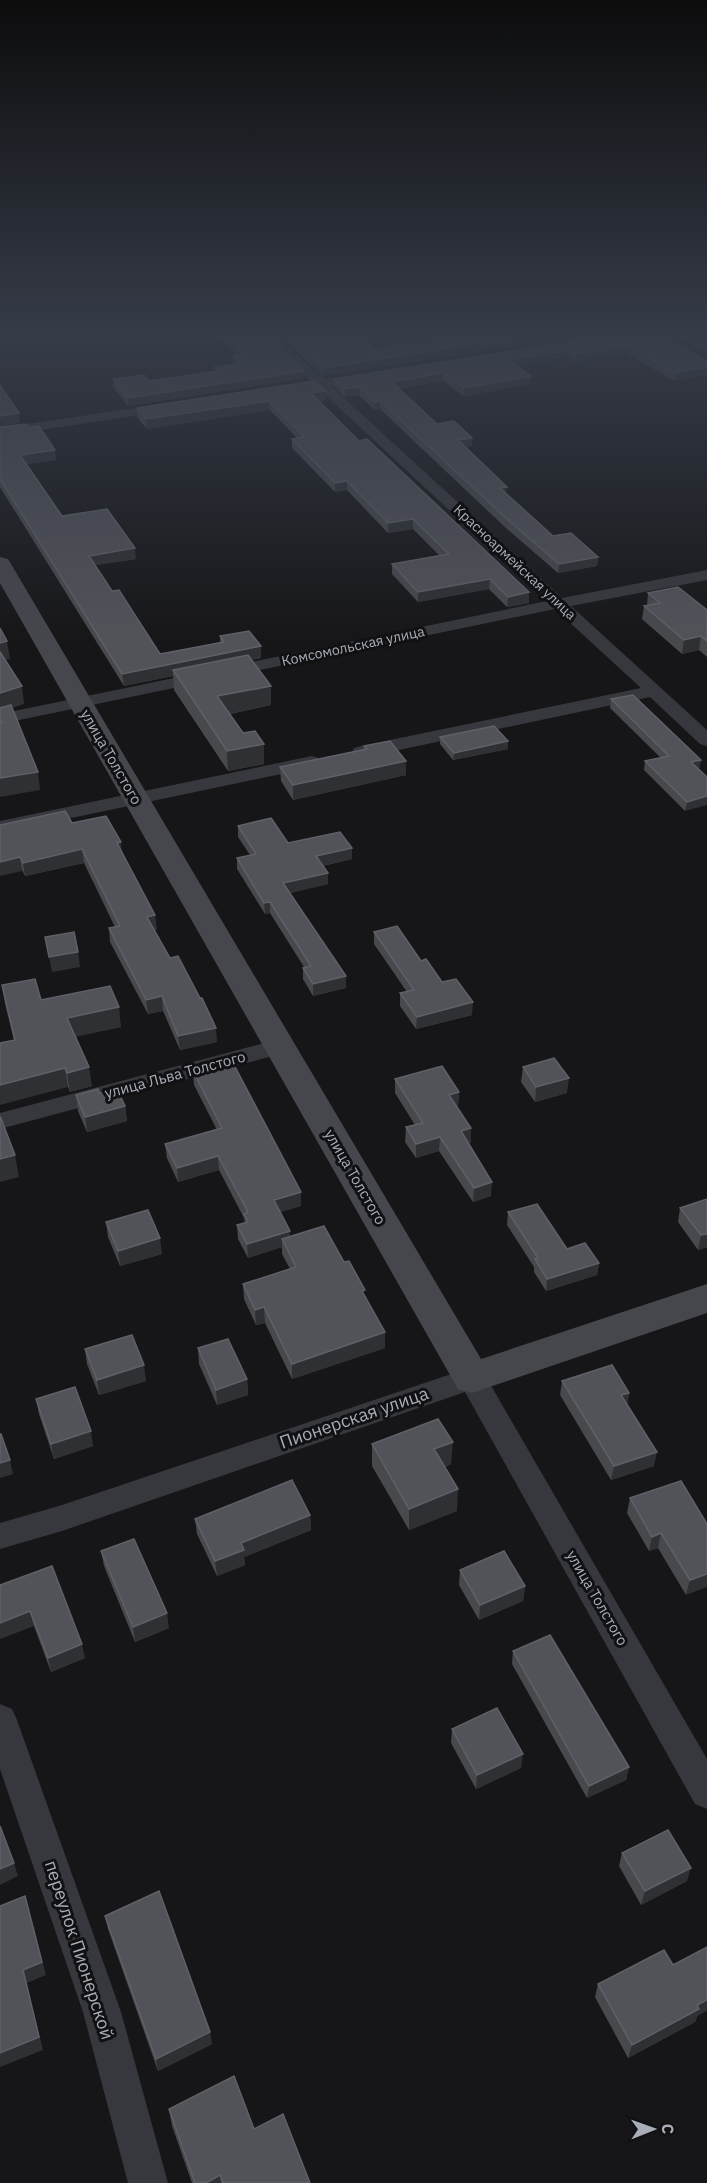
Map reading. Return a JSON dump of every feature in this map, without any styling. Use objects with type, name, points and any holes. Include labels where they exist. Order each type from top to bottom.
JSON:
[{"type":"street","name":"Красноармейская улица","points":[[381,438],[707,740]]},
{"type":"street","name":"улица Толстого","points":[[0,564],[472,1378],[707,1792]]},
{"type":"street","name":"Комсомольская улица","points":[[0,719],[560,603],[707,575]]},
{"type":"street","points":[[0,827],[652,691]]},
{"type":"street","name":"улица Льва Толстого","points":[[0,1121],[279,1047]]},
{"type":"street","name":"Пионерская улица","points":[[0,1536],[62,1518],[707,1298]]},
{"type":"street","name":"переулок Пионерской","points":[[0,1720],[102,2012],[148,2183]]},
{"type":"building","points":[[0,438],[47,438],[55,450],[20,455],[62,516],[107,509],[135,548],[89,556],[112,591],[119,590],[160,654],[224,642],[220,636],[249,631],[261,646],[122,674],[0,479]]},
{"type":"building","points":[[356,438],[359,441],[367,439],[529,592],[508,597],[490,579],[418,592],[392,564],[449,554],[413,519],[388,523],[347,481],[335,483],[292,439]]},
{"type":"building","points":[[420,438],[472,438],[458,440],[507,487],[500,488],[553,536],[571,533],[598,557],[559,564]]},
{"type":"building","points":[[678,587],[707,610],[707,641],[701,636],[684,640],[644,606],[660,603],[648,593]]},
{"type":"building","points":[[0,628],[7,641],[0,643]]},
{"type":"building","points":[[0,652],[22,686],[0,693]]},
{"type":"building","points":[[248,655],[271,686],[217,696],[243,733],[255,731],[264,744],[227,751],[173,670]]},
{"type":"building","points":[[633,695],[701,760],[691,762],[707,777],[707,796],[687,802],[645,761],[669,756],[611,699]]},
{"type":"building","points":[[11,705],[38,772],[0,778],[0,723],[2,723],[0,708]]},
{"type":"building","points":[[494,726],[508,741],[454,753],[440,737]]},
{"type":"building","points":[[390,741],[406,761],[293,785],[280,767],[367,749],[364,746]]},
{"type":"building","points":[[65,811],[72,823],[106,816],[121,842],[117,843],[155,915],[147,917],[170,958],[178,956],[216,1028],[178,1036],[162,996],[146,1000],[109,928],[120,926],[82,849],[23,863],[20,857],[0,862],[0,825]]},
{"type":"building","points":[[271,818],[288,843],[340,832],[352,848],[316,856],[328,873],[283,883],[346,976],[313,984],[303,968],[311,966],[270,902],[264,903],[237,858],[256,854],[238,826]]},
{"type":"building","points":[[397,926],[421,961],[426,959],[442,982],[456,979],[473,1002],[417,1017],[400,993],[414,990],[374,932]]},
{"type":"building","points":[[74,932],[78,952],[49,957],[45,937]]},
{"type":"building","points":[[35,979],[41,1000],[110,986],[119,1007],[67,1018],[89,1067],[67,1073],[65,1068],[0,1085],[0,1043],[15,1040],[2,985]]},
{"type":"building","points":[[554,1058],[569,1078],[536,1087],[523,1067]]},
{"type":"building","points":[[232,1061],[301,1192],[274,1200],[290,1231],[247,1244],[237,1225],[248,1222],[244,1214],[248,1212],[218,1156],[177,1168],[165,1144],[222,1128],[193,1071]]},
{"type":"building","points":[[442,1066],[459,1092],[449,1095],[471,1128],[461,1131],[492,1182],[474,1188],[440,1137],[416,1144],[406,1127],[423,1123],[395,1079]]},
{"type":"building","points":[[98,1089],[99,1093],[117,1089],[125,1106],[85,1117],[76,1095]]},
{"type":"building","points":[[0,1116],[15,1155],[0,1159]]},
{"type":"building","points":[[707,1199],[707,1234],[701,1235],[680,1208]]},
{"type":"building","points":[[537,1204],[567,1249],[585,1243],[599,1263],[547,1279],[535,1259],[538,1258],[508,1212]]},
{"type":"building","points":[[148,1210],[160,1238],[118,1251],[106,1222]]},
{"type":"building","points":[[324,1226],[344,1262],[349,1261],[365,1290],[362,1291],[385,1332],[292,1364],[264,1307],[255,1310],[243,1284],[296,1267],[282,1239]]},
{"type":"building","points":[[132,1335],[144,1365],[97,1380],[85,1349]]},
{"type":"building","points":[[228,1339],[247,1379],[216,1390],[198,1348]]},
{"type":"building","points":[[612,1365],[629,1393],[621,1395],[657,1452],[614,1466],[562,1381]]},
{"type":"building","points":[[75,1387],[91,1431],[51,1444],[36,1399]]},
{"type":"building","points":[[438,1419],[453,1442],[434,1449],[458,1489],[409,1509],[372,1444]]},
{"type":"building","points":[[0,1434],[10,1460],[0,1463]]},
{"type":"building","points":[[292,1480],[310,1515],[241,1543],[244,1550],[215,1561],[195,1519]]},
{"type":"building","points":[[681,1481],[707,1524],[707,1574],[690,1580],[661,1533],[652,1537],[630,1498]]},
{"type":"building","points":[[134,1539],[167,1613],[133,1627],[101,1551]]},
{"type":"building","points":[[504,1551],[525,1586],[480,1605],[460,1570]]},
{"type":"building","points":[[52,1566],[82,1644],[48,1658],[30,1611],[0,1623],[0,1585]]},
{"type":"building","points":[[550,1635],[629,1767],[589,1786],[513,1651]]},
{"type":"building","points":[[497,1708],[523,1754],[477,1775],[452,1729]]},
{"type":"building","points":[[0,1826],[14,1863],[0,1869]]},
{"type":"building","points":[[668,1830],[691,1868],[645,1891],[622,1853]]},
{"type":"building","points":[[159,1891],[210,2032],[156,2059],[105,1916]]},
{"type":"building","points":[[25,1896],[42,1962],[23,1970],[39,2037],[0,2053],[0,1906]]},
{"type":"building","points":[[707,1947],[707,2000],[697,2005],[699,2009],[632,2045],[598,1984],[664,1950],[673,1965]]},
{"type":"building","points":[[234,2076],[254,2129],[283,2114],[310,2183],[223,2183],[220,2175],[206,2183],[195,2183],[169,2109]]}]
